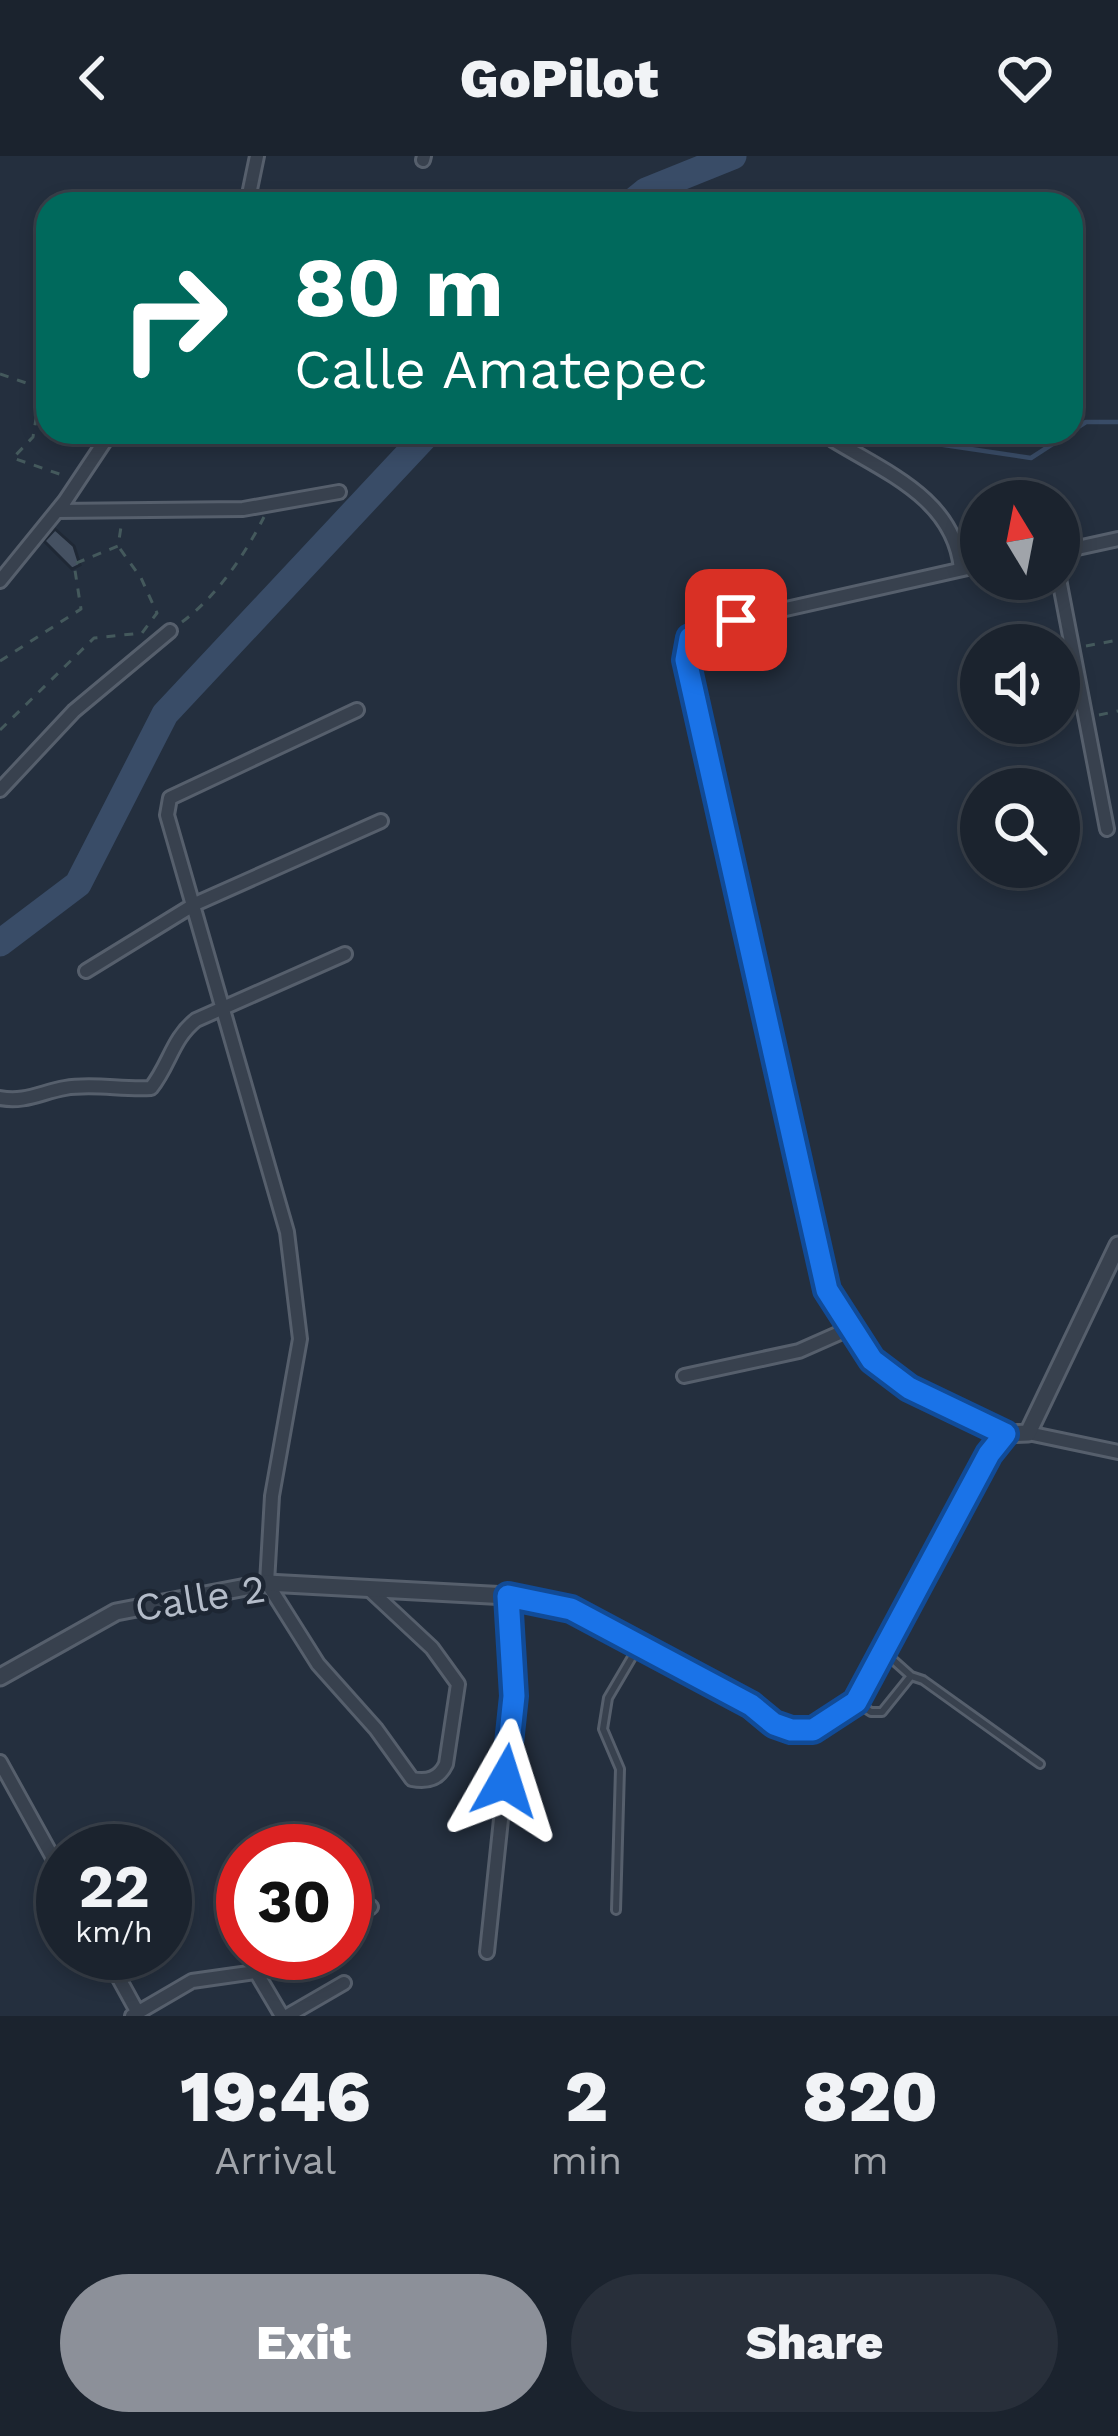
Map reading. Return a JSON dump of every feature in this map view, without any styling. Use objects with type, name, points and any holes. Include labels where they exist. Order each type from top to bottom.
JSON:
[{"type":"street","points":[[250,192],[257,156]]},
{"type":"street","points":[[0,580],[57,511],[103,444]]},
{"type":"street","points":[[840,444],[916,490],[942,514],[960,557]]},
{"type":"street","points":[[57,511],[123,513],[270,505],[339,492]]},
{"type":"street","points":[[1080,547],[1118,539]]},
{"type":"street","points":[[960,569],[736,620],[690,638],[686,660],[827,1290],[872,1360],[909,1388],[1005,1434],[1028,1433],[1118,1452]]},
{"type":"street","points":[[0,790],[74,711],[170,631]]},
{"type":"street","points":[[1080,691],[1107,829]]},
{"type":"street","points":[[357,710],[170,798],[166,814],[287,1232],[300,1339],[272,1496],[267,1583],[318,1664],[376,1729],[406,1773],[412,1779],[428,1780],[442,1772],[450,1747],[458,1684],[432,1648],[372,1592]]},
{"type":"street","points":[[86,971],[195,904],[381,821]]},
{"type":"street","points":[[0,1098],[16,1101],[68,1087],[151,1088],[166,1069],[176,1036],[196,1019],[345,955]]},
{"type":"street","points":[[1028,1433],[1118,1245]]},
{"type":"street","points":[[684,1376],[799,1352],[851,1328]]},
{"type":"street","points":[[856,1702],[989,1454],[1005,1434]]},
{"type":"street","name":"Calle 2","points":[[0,1676],[116,1612],[267,1583],[508,1596],[571,1609],[791,1730],[813,1730],[856,1702]]},
{"type":"street","points":[[487,1952],[514,1696],[508,1596]]},
{"type":"street","points":[[0,1762],[36,1827]]},
{"type":"street","points":[[118,1980],[135,2014],[192,1981],[216,1978]]},
{"type":"street","points":[[261,1980],[285,2016],[344,1983]]},
{"type":"lane","points":[[616,1910],[620,1769],[603,1729],[608,1698],[640,1644]]},
{"type":"lane","points":[[883,1651],[911,1676],[1040,1764]]},
{"type":"lane","points":[[856,1702],[871,1712],[882,1712],[911,1676]]},
{"type":"path","points":[[0,374],[36,387]]},
{"type":"path","points":[[36,416],[33,437],[13,458],[78,482]]},
{"type":"path","points":[[170,631],[204,606],[251,542],[270,505]]},
{"type":"path","points":[[0,730],[94,638],[142,633],[157,614],[141,578],[118,546],[123,513]]},
{"type":"path","points":[[0,662],[82,609],[74,564],[118,546]]},
{"type":"path","points":[[1080,647],[1118,640]]},
{"type":"path","points":[[1085,718],[1118,711]]},
{"type":"building","points":[[55,529],[74,546],[80,565],[72,569],[44,541]]},
{"type":"waterway","points":[[645,192],[733,156]]},
{"type":"waterway","points":[[1083,424],[1118,422]]},
{"type":"waterway","points":[[0,943],[78,884],[165,714],[418,444]]},
{"type":"waterway","points":[[937,444],[1031,458],[1053,444]]},
{"type":"route","points":[[505,1781],[514,1696],[508,1596],[571,1609],[751,1705],[774,1724],[813,1730],[856,1702],[989,1454],[1005,1434],[909,1388],[872,1360],[827,1290],[686,660],[690,638],[736,620]]}]
